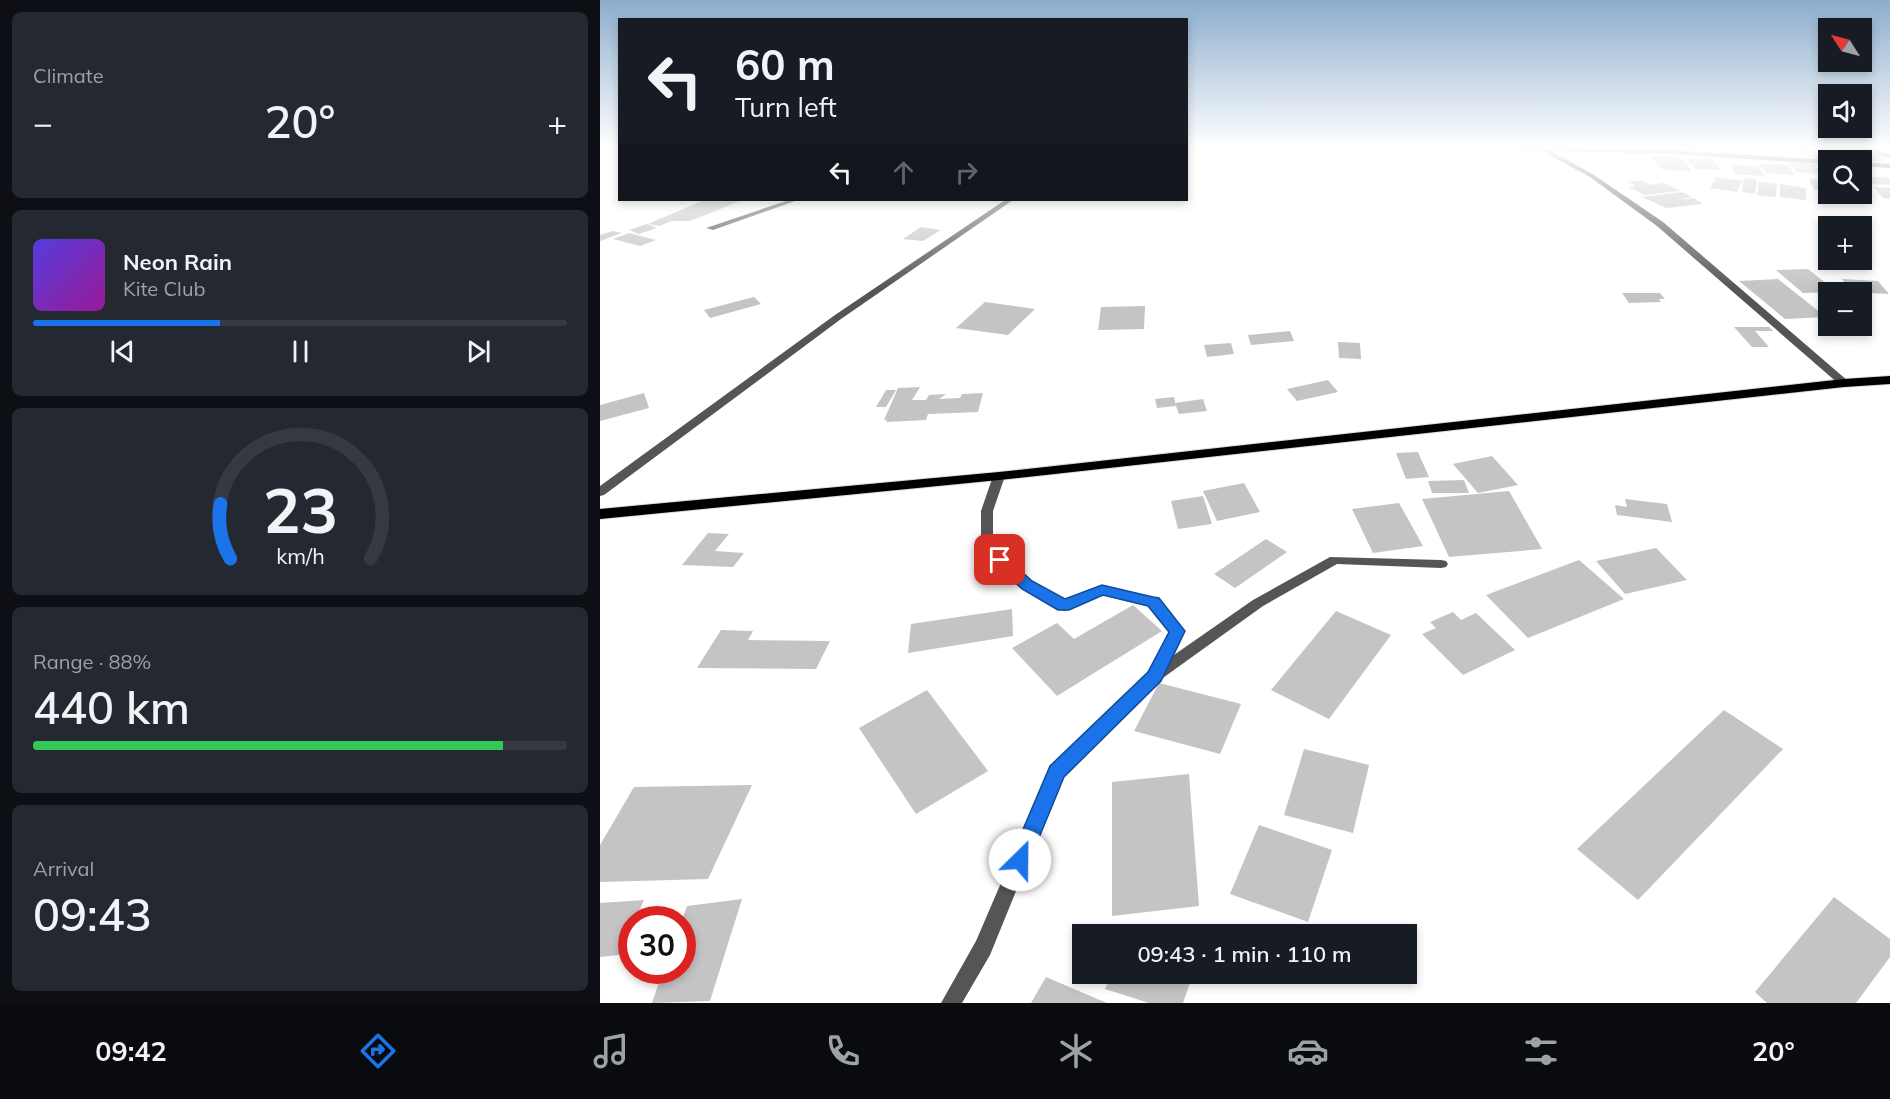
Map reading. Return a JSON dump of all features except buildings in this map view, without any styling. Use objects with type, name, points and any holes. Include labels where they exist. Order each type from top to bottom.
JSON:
[{"type":"main road","points":[[600,514],[999,476],[1844,383],[1890,380]]},
{"type":"street","points":[[1619,195],[1660,224],[1844,383]]},
{"type":"street","points":[[710,228],[791,201]]},
{"type":"street","points":[[600,492],[838,317],[1009,201]]},
{"type":"street","points":[[999,476],[987,511],[987,548],[1027,585],[1064,606],[1102,590],[1153,602],[1177,631],[1155,676]]},
{"type":"street","points":[[951,1003],[983,948],[1057,772],[1155,676],[1258,603],[1335,560],[1441,564]]},
{"type":"route","points":[[1000,560],[1027,585],[1064,606],[1102,590],[1153,602],[1177,631],[1155,676],[1057,772],[1020,860]]}]
